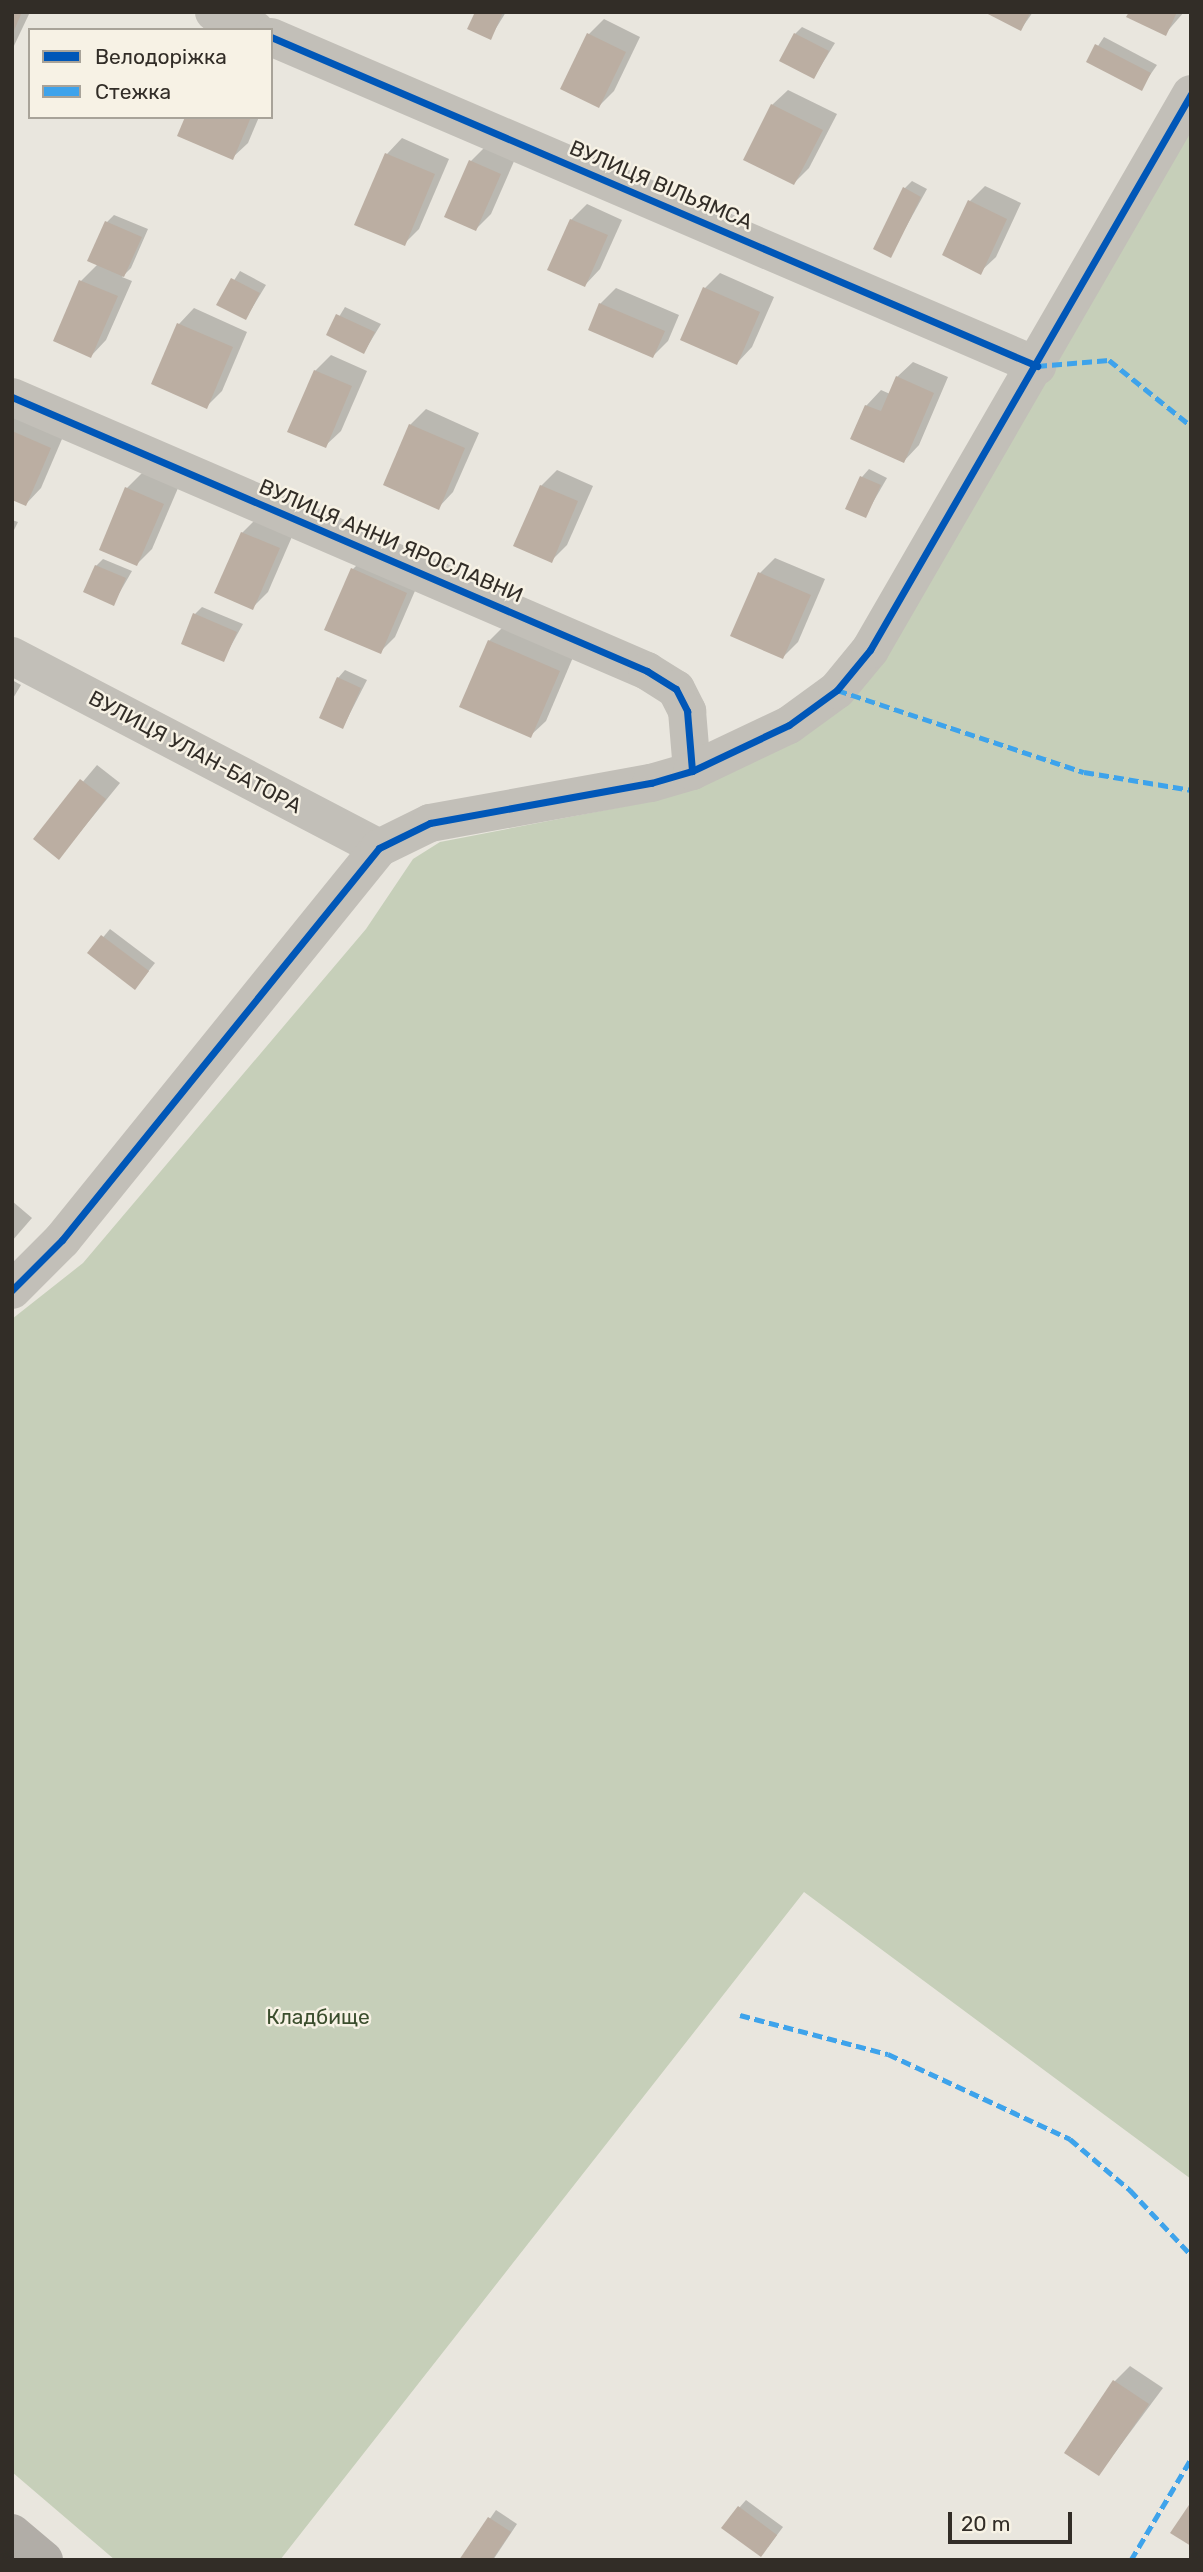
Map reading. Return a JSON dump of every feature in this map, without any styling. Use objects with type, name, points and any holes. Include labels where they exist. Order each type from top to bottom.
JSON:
[{"type":"main road","points":[[12,2533],[44,2560]]},
{"type":"street","points":[[214,12],[250,28]]},
{"type":"street","name":"ВУЛИЦЯ ВІЛЬЯМСА","points":[[273,38],[1037,366]]},
{"type":"street","points":[[12,1290],[62,1240],[379,848],[430,823],[651,783],[692,771],[789,724],[837,690],[870,650],[1037,366],[1191,94]]},
{"type":"street","name":"ВУЛИЦЯ АННИ ЯРОСЛАВНИ","points":[[12,397],[647,671],[676,689],[687,711],[692,771]]},
{"type":"street","name":"ВУЛИЦЯ УЛАН-БАТОРА","points":[[12,656],[379,848]]},
{"type":"green space","name":"Кладбище","points":[[1191,120],[1191,2179],[804,1892],[280,2560],[115,2560],[12,2472],[12,1319],[83,1263],[366,929],[413,859],[440,842],[642,803],[843,705]]},
{"type":"building","points":[[12,12],[22,12],[12,35]]},
{"type":"building","points":[[475,12],[503,12],[491,40],[467,29]]},
{"type":"building","points":[[984,12],[1028,12],[1030,13],[1021,31]]},
{"type":"building","points":[[1129,12],[1177,12],[1166,36],[1126,17]]},
{"type":"building","points":[[587,33],[626,52],[599,108],[560,89]]},
{"type":"building","points":[[794,33],[829,51],[814,79],[779,61]]},
{"type":"building","points":[[1095,44],[1151,73],[1142,91],[1086,62]]},
{"type":"building","points":[[771,104],[823,130],[794,185],[743,160]]},
{"type":"building","points":[[184,119],[250,119],[233,160],[177,136]]},
{"type":"building","points":[[385,153],[435,174],[405,246],[354,225]]},
{"type":"building","points":[[469,160],[501,174],[476,231],[444,217]]},
{"type":"building","points":[[903,187],[921,197],[891,258],[873,249]]},
{"type":"building","points":[[968,200],[1007,219],[981,275],[942,255]]},
{"type":"building","points":[[570,219],[608,235],[585,287],[547,270]]},
{"type":"building","points":[[105,221],[142,237],[124,277],[87,261]]},
{"type":"building","points":[[231,278],[260,293],[246,320],[216,305]]},
{"type":"building","points":[[79,280],[118,296],[91,358],[53,341]]},
{"type":"building","points":[[703,287],[760,312],[737,365],[680,340]]},
{"type":"building","points":[[599,303],[665,331],[653,358],[588,330]]},
{"type":"building","points":[[336,314],[375,332],[364,354],[326,335]]},
{"type":"building","points":[[177,323],[233,347],[207,409],[151,384]]},
{"type":"building","points":[[314,370],[352,386],[326,448],[287,432]]},
{"type":"building","points":[[896,376],[934,393],[904,463],[850,439],[865,405],[881,411]]},
{"type":"building","points":[[409,424],[465,448],[439,510],[383,485]]},
{"type":"building","points":[[12,431],[51,448],[26,506],[12,500]]},
{"type":"building","points":[[860,476],[881,485],[866,518],[845,509]]},
{"type":"building","points":[[540,485],[578,501],[552,563],[513,546]]},
{"type":"building","points":[[125,487],[164,504],[137,566],[99,550]]},
{"type":"building","points":[[241,532],[280,548],[253,610],[214,593]]},
{"type":"building","points":[[95,565],[126,578],[114,606],[83,592]]},
{"type":"building","points":[[351,568],[407,593],[381,654],[324,630]]},
{"type":"building","points":[[758,572],[811,595],[783,659],[730,636]]},
{"type":"building","points":[[193,613],[237,632],[224,662],[181,644]]},
{"type":"building","points":[[488,640],[560,671],[531,738],[459,707]]},
{"type":"building","points":[[337,677],[361,688],[343,729],[319,718]]},
{"type":"building","points":[[80,779],[106,799],[59,860],[33,839]]},
{"type":"building","points":[[101,935],[149,971],[135,990],[87,953]]},
{"type":"building","points":[[1113,2380],[1149,2404],[1099,2476],[1064,2453]]},
{"type":"building","points":[[1191,2502],[1191,2546],[1170,2533]]},
{"type":"building","points":[[738,2506],[777,2535],[761,2557],[721,2528]]},
{"type":"building","points":[[488,2517],[511,2532],[492,2560],[459,2560]]},
{"type":"marked path","points":[[1037,366],[1109,360],[1191,426]]},
{"type":"marked path","points":[[837,690],[1084,772],[1191,790]]},
{"type":"marked path","points":[[740,2015],[888,2054],[1070,2139],[1130,2190],[1191,2255]]},
{"type":"marked path","points":[[1131,2560],[1191,2459]]},
{"type":"cycle path","points":[[273,38],[1037,366]]},
{"type":"cycle path","points":[[12,1290],[62,1240],[379,848],[430,823],[651,783],[692,771],[789,725],[837,690],[870,650],[1191,94]]},
{"type":"cycle path","points":[[12,397],[647,671],[676,689],[687,711],[692,771]]}]
